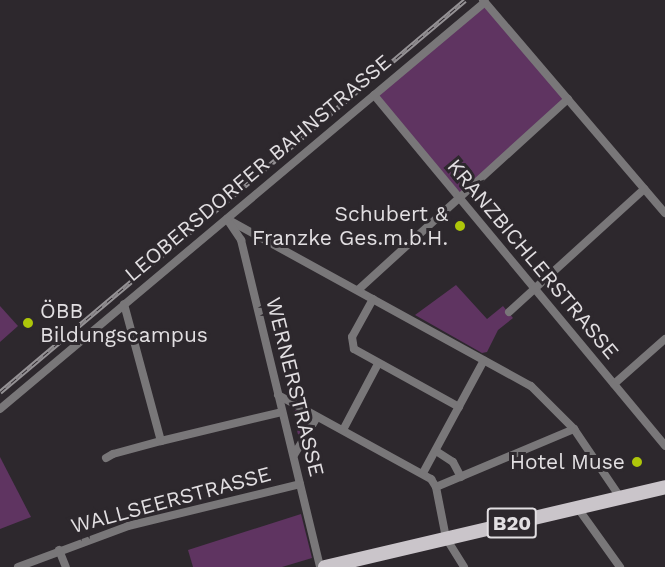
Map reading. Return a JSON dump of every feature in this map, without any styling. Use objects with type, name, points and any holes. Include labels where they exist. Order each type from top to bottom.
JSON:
[{"type":"main road","name":"B20","points":[[329,566],[665,487]]},
{"type":"street","name":"LEOBERSDORFER BAHNSTRASSE","points":[[0,409],[484,1]]},
{"type":"street","points":[[484,1],[665,213]]},
{"type":"street","name":"KRANZBICHLERSTRASSE","points":[[374,95],[665,446]]},
{"type":"street","points":[[358,290],[568,99]]},
{"type":"street","points":[[509,312],[644,189]]},
{"type":"street","points":[[227,219],[531,386],[574,429],[621,497]]},
{"type":"street","name":"WERNERSTRASSE","points":[[227,219],[240,240],[300,484],[329,566]]},
{"type":"street","points":[[373,299],[352,337],[354,349],[459,406]]},
{"type":"street","points":[[124,304],[161,441]]},
{"type":"street","points":[[614,384],[665,339]]},
{"type":"street","points":[[423,473],[484,360]]},
{"type":"street","points":[[343,430],[378,364]]},
{"type":"street","points":[[278,395],[423,473],[436,488],[446,538],[464,567]]},
{"type":"street","points":[[106,458],[112,454],[161,441],[282,412]]},
{"type":"street","points":[[294,455],[317,417]]},
{"type":"street","points":[[436,488],[574,429]]},
{"type":"street","points":[[436,451],[453,462],[461,477]]},
{"type":"street","name":"WALLSEERSTRASSE","points":[[18,567],[128,526],[300,484]]},
{"type":"street","points":[[577,507],[620,567]]},
{"type":"street","points":[[59,550],[66,567]]},
{"type":"shaded area","points":[[485,2],[569,99],[460,194],[376,97]]},
{"type":"shaded area","points":[[456,285],[487,319],[503,306],[513,318],[498,330],[487,352],[482,353],[415,315]]},
{"type":"shaded area","points":[[0,306],[18,326],[0,342]]},
{"type":"shaded area","points":[[296,410],[312,419],[299,439],[296,426],[300,425],[293,412]]},
{"type":"shaded area","points":[[0,457],[31,517],[0,529]]},
{"type":"shaded area","points":[[301,514],[312,558],[282,567],[193,567],[188,550]]},
{"type":"railway","points":[[0,392],[465,0]]},
{"type":"place","name":"Schubert & Franzke Ges.m.b.H.","points":[[460,226]]},
{"type":"place","name":"ÖBB Bildungscampus","points":[[28,323]]},
{"type":"place","name":"Hotel Muse","points":[[637,462]]}]
